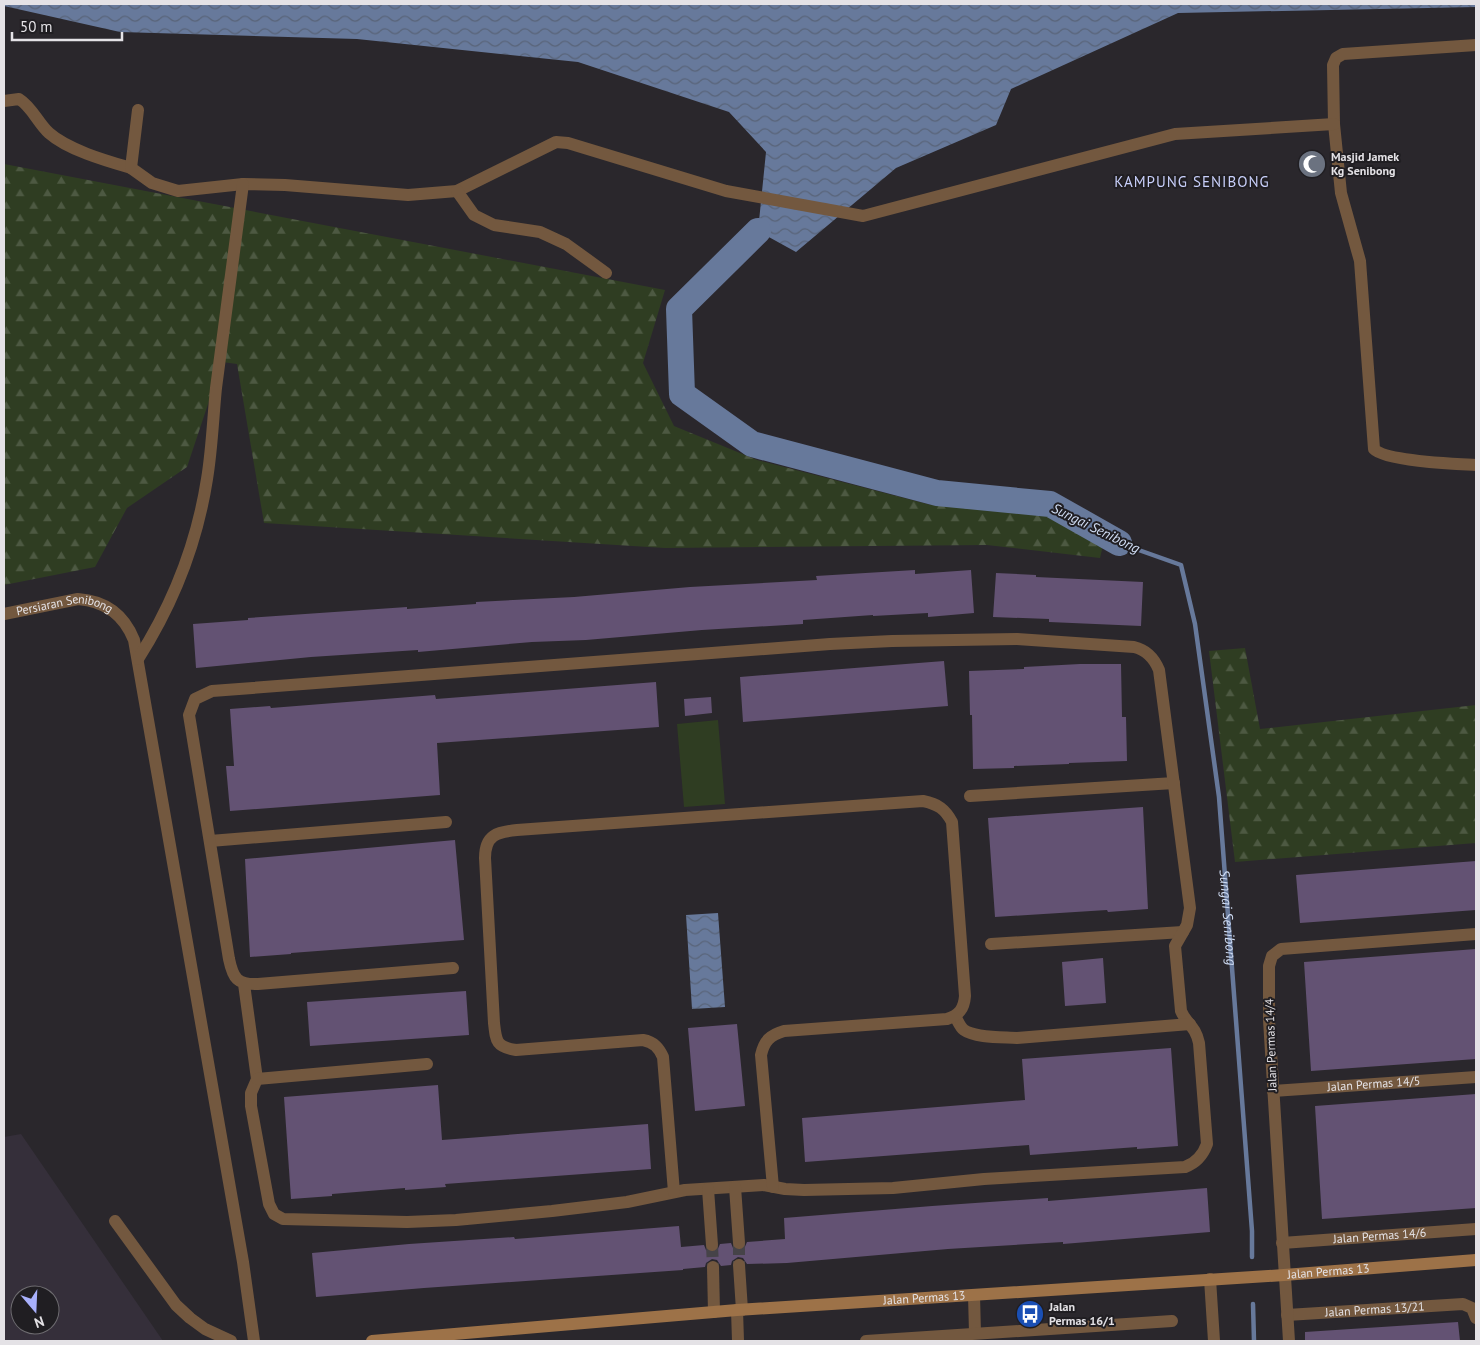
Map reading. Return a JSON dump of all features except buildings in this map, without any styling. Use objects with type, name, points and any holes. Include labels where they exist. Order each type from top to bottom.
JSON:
[{"type":"main road","name":"Jalan Permas 13","points":[[372,1341],[483,1336],[740,1310],[1284,1275],[1476,1260]]},
{"type":"street","points":[[1476,45],[1348,53],[1338,56],[1333,65],[1334,124],[1341,194],[1360,260],[1374,449],[1381,455],[1396,458],[1476,465]]},
{"type":"street","points":[[4,101],[19,98],[26,102],[49,133],[65,144],[131,168],[152,183],[178,191],[243,184],[285,185],[408,195],[457,190],[556,142],[568,143],[726,191],[863,216],[1175,134],[1334,124]]},
{"type":"street","points":[[131,168],[138,110]]},
{"type":"street","points":[[243,184],[214,410],[208,479],[196,531],[183,571],[168,608],[138,659],[238,1236],[254,1341]]},
{"type":"street","points":[[457,190],[474,215],[494,225],[540,232],[566,244],[606,274]]},
{"type":"street","name":"Persiaran Senibong","points":[[4,614],[78,599],[90,600],[101,604],[121,618],[134,640],[138,659]]},
{"type":"street","points":[[244,984],[257,1079],[251,1093],[251,1106],[269,1204],[272,1212],[280,1219],[359,1222],[456,1220],[627,1202],[674,1192],[708,1188],[764,1185],[804,1190],[893,1188],[984,1179],[1185,1167],[1190,1165],[1204,1152],[1207,1140],[1199,1043],[1197,1034],[1185,1020],[1181,1011],[1175,946],[1189,919],[1190,908],[1159,670],[1152,657],[1139,648],[1017,639],[830,644],[207,692],[195,699],[190,715],[230,965],[237,980],[244,984],[268,984],[453,968]]},
{"type":"street","points":[[970,796],[1174,783]]},
{"type":"street","points":[[674,1192],[663,1057],[657,1047],[651,1042],[643,1040],[516,1050],[506,1049],[498,1044],[494,1023],[485,858],[487,846],[492,836],[498,832],[517,830],[904,803],[934,803],[941,807],[952,822],[965,996],[961,1011],[947,1019],[784,1031],[775,1034],[767,1040],[761,1055],[773,1187]]},
{"type":"street","points":[[210,841],[446,822]]},
{"type":"street","points":[[991,944],[1183,932]]},
{"type":"street","name":"Jalan Permas 14/4","points":[[1289,1341],[1269,1020],[1269,966],[1272,956],[1281,949],[1476,934]]},
{"type":"street","points":[[955,1016],[961,1027],[967,1031],[994,1037],[1016,1038],[1190,1024]]},
{"type":"street","points":[[257,1079],[427,1064]]},
{"type":"street","name":"Jalan Permas 14/5","points":[[1273,1090],[1476,1077]]},
{"type":"street","points":[[735,1187],[739,1243]]},
{"type":"street","points":[[708,1188],[712,1245]]},
{"type":"street","points":[[115,1221],[176,1305],[205,1329],[231,1341]]},
{"type":"street","name":"Jalan Permas 14/6","points":[[1282,1243],[1476,1229]]},
{"type":"street","points":[[738,1341],[740,1310],[739,1265]]},
{"type":"street","points":[[713,1266],[714,1312]]},
{"type":"street","points":[[1210,1279],[1214,1341]]},
{"type":"street","points":[[974,1295],[975,1333]]},
{"type":"street","name":"Jalan Permas 13/21","points":[[1287,1314],[1463,1304],[1472,1308],[1476,1318]]},
{"type":"street","points":[[866,1341],[1172,1321]]},
{"type":"shaded area","points":[[21,1134],[163,1341],[4,1341],[4,1137]]},
{"type":"green space","points":[[4,164],[665,290],[643,363],[674,426],[757,460],[931,505],[1048,513],[1104,541],[1100,558],[987,545],[665,548],[264,523],[237,364],[222,362],[187,467],[127,508],[95,567],[4,585]]},
{"type":"green space","points":[[1245,648],[1260,729],[1476,705],[1476,843],[1235,862],[1209,651]]},
{"type":"green space","points":[[718,720],[725,804],[684,807],[677,724]]},
{"type":"water","points":[[4,4],[1476,4],[1476,7],[1178,13],[1011,89],[996,125],[896,168],[796,252],[758,231],[766,152],[729,112],[578,62],[357,39],[120,32],[4,6]]},
{"type":"water","points":[[718,913],[725,1007],[692,1009],[686,915]]},
{"type":"waterway","name":"Sungai Senibong","points":[[758,231],[679,309],[682,394],[752,444],[937,493],[1050,504],[1119,543]]},
{"type":"waterway","name":"Sungai Senibong","points":[[1119,543],[1181,565],[1195,624],[1219,797],[1252,1231],[1252,1257]]},
{"type":"waterway","name":"Sungai Senibong","points":[[1253,1304],[1254,1341]]},
{"type":"tunnel","points":[[739,1243],[739,1265]]},
{"type":"tunnel","points":[[712,1245],[713,1267]]},
{"type":"place","name":"Masjid Jamek Kg Senibong","points":[[1312,164]]},
{"type":"place","name":"Jalan Permas 16/1","points":[[1030,1314]]},
{"type":"district","name":"KAMPUNG SENIBONG","points":[[1192,182]]}]
